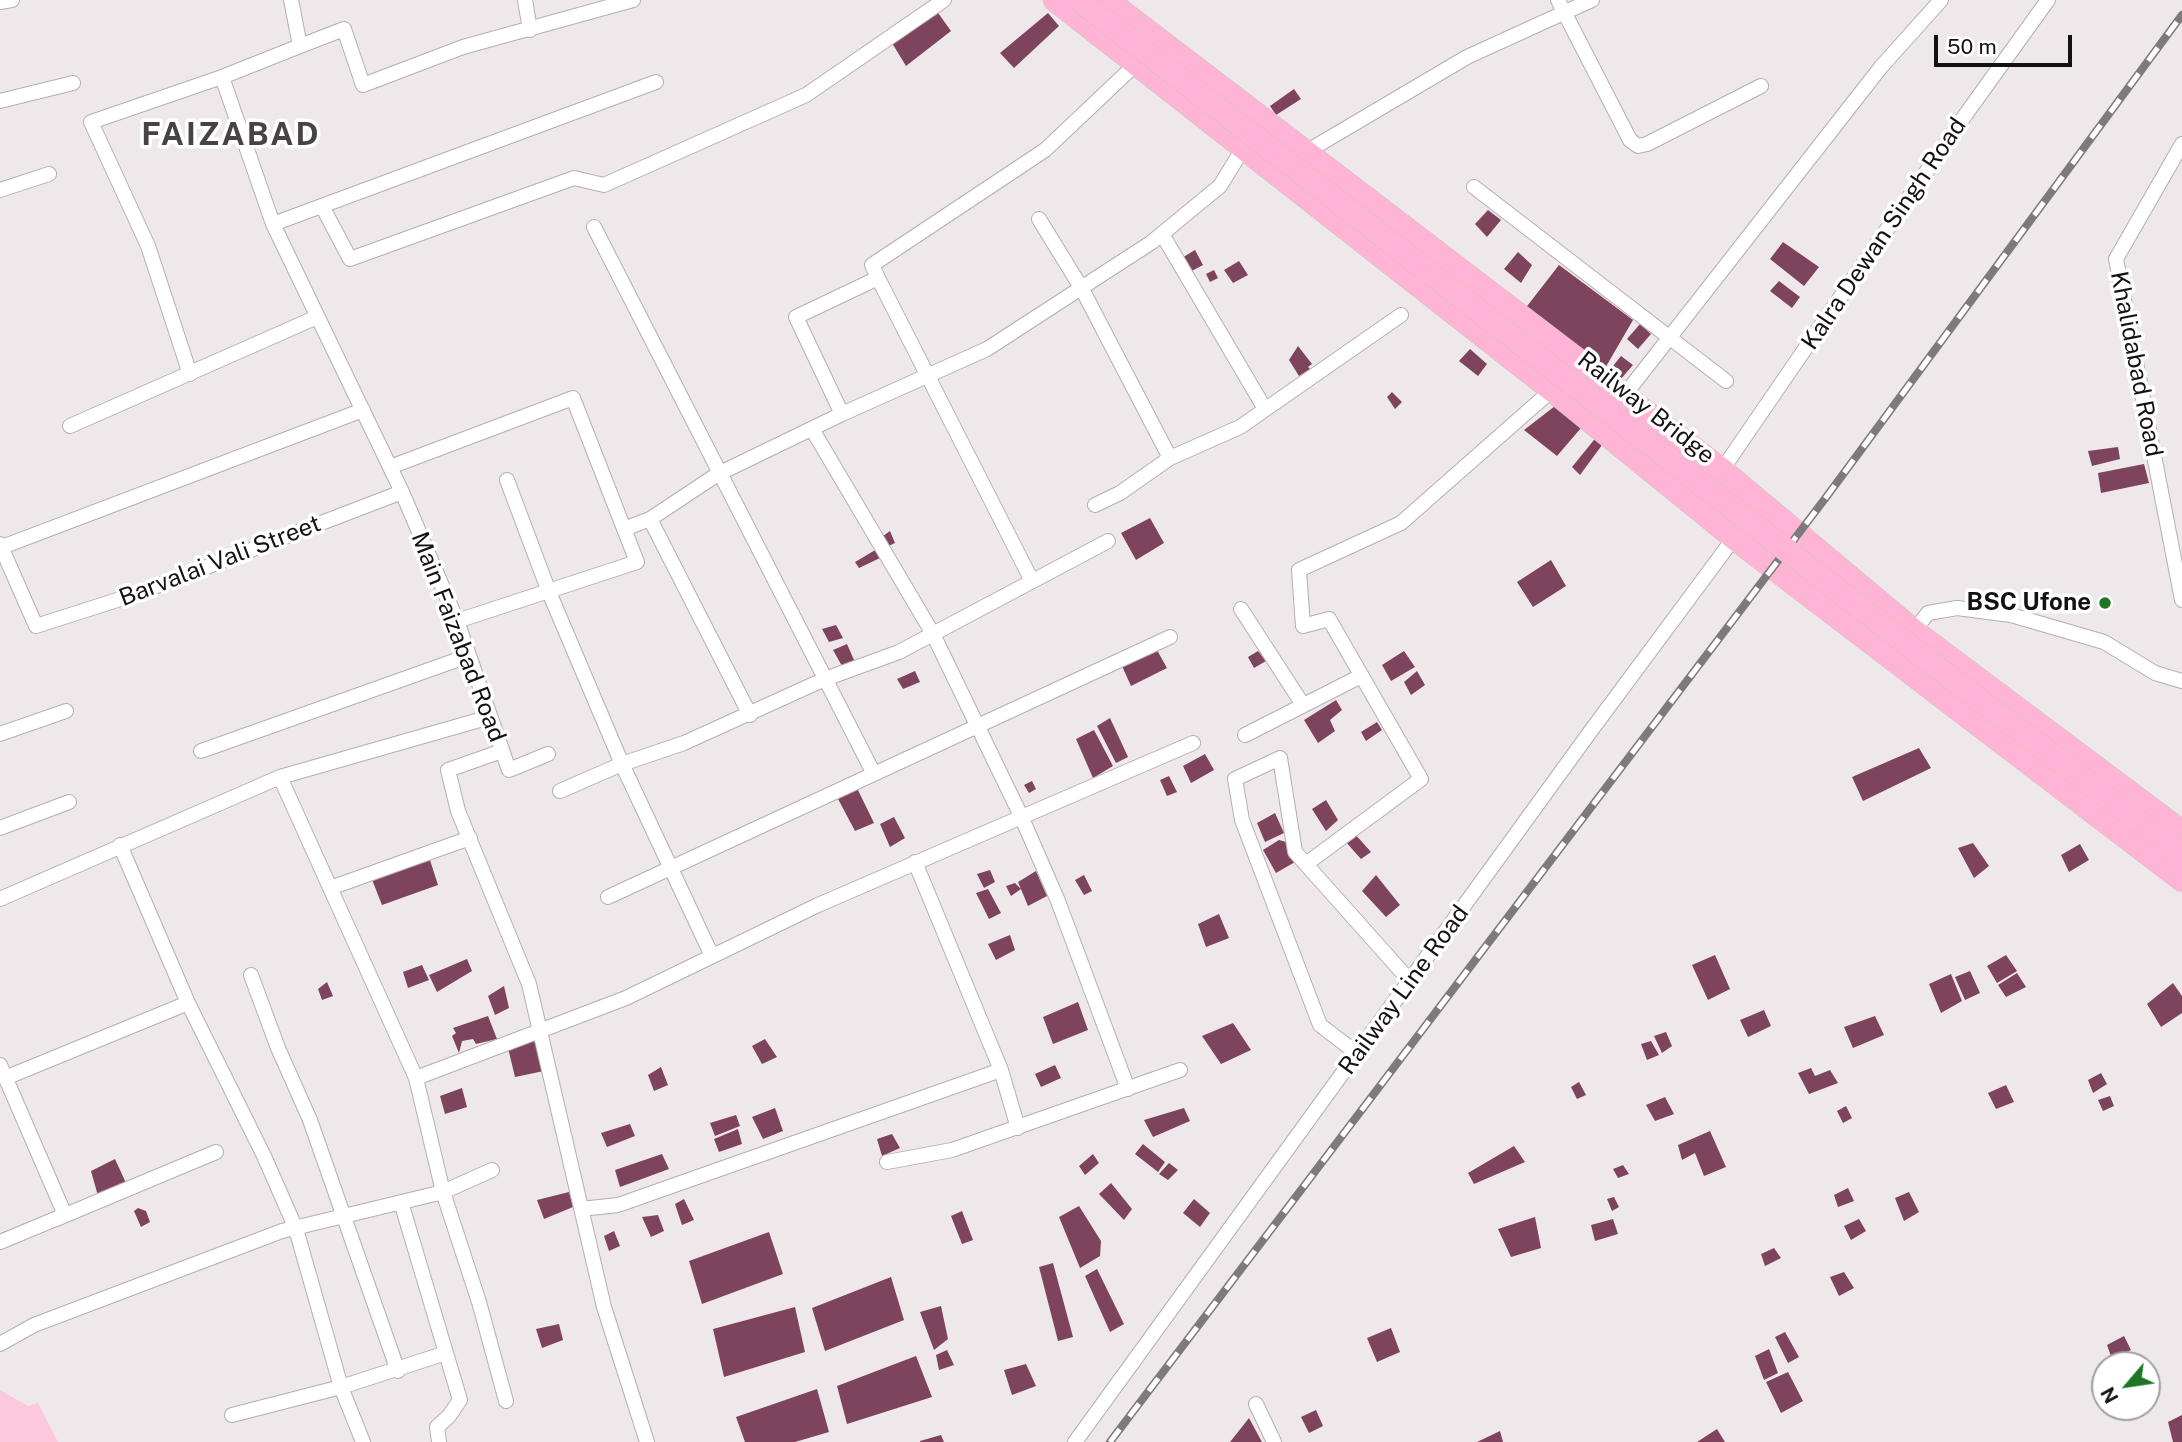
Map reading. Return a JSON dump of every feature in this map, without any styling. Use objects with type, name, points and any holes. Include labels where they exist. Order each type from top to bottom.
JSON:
[{"type":"main road","points":[[1055,0],[1552,390],[1734,538],[2182,880]]},
{"type":"main road","name":"Railway Bridge","points":[[1079,0],[1936,667],[2182,854]]},
{"type":"main road","points":[[1107,0],[1623,397],[1722,470],[1914,631],[2182,832]]},
{"type":"street","points":[[0,2],[12,0]]},
{"type":"street","points":[[290,0],[300,46]]},
{"type":"street","points":[[525,0],[530,30]]},
{"type":"street","points":[[190,374],[148,246],[91,122],[222,77],[344,29],[363,85],[463,47],[633,0]]},
{"type":"street","points":[[322,206],[351,259],[574,178],[604,185],[806,95],[944,0]]},
{"type":"street","points":[[1558,0],[1630,140],[1638,146],[1647,145],[1761,86]]},
{"type":"street","points":[[1306,152],[1467,57],[1565,15],[1592,0]]},
{"type":"street","points":[[1623,397],[1881,67],[1941,0]]},
{"type":"street","name":"Kalra Dewan Singh Road","points":[[1722,470],[1966,114],[2048,0]]},
{"type":"street","points":[[1032,581],[872,265],[1045,150],[1136,64]]},
{"type":"street","name":"Main Faizabad Road","points":[[222,77],[273,224],[402,492],[457,621],[502,751],[448,770],[458,811],[529,984],[604,1307],[647,1442]]},
{"type":"street","points":[[0,101],[73,82]]},
{"type":"street","points":[[273,224],[656,82]]},
{"type":"street","name":"Khalidabad Road","points":[[2182,144],[2116,259],[2182,600]]},
{"type":"street","points":[[624,530],[650,519],[718,474],[842,414],[987,349],[1162,234],[1220,186],[1244,147]]},
{"type":"street","points":[[0,190],[49,174]]},
{"type":"street","points":[[1474,187],[1726,381]]},
{"type":"street","points":[[1039,219],[1082,289],[1170,458]]},
{"type":"street","points":[[594,227],[718,474],[874,774]]},
{"type":"street","points":[[1162,234],[1265,409]]},
{"type":"street","points":[[842,414],[796,317],[878,278]]},
{"type":"street","points":[[1095,505],[1120,493],[1170,458],[1240,427],[1401,315]]},
{"type":"street","points":[[70,426],[317,317]]},
{"type":"street","points":[[1306,864],[1421,779],[1329,619],[1303,626],[1299,570],[1401,523],[1552,390]]},
{"type":"street","points":[[390,467],[573,398],[637,562],[457,621]]},
{"type":"street","points":[[1,546],[363,410]]},
{"type":"street","points":[[812,429],[933,634],[1021,816],[1058,901],[1128,1090]]},
{"type":"street","points":[[507,480],[548,592],[622,764],[712,956]]},
{"type":"street","name":"Barvalai Vali Street","points":[[1,546],[36,626],[136,594],[402,492]]},
{"type":"street","points":[[650,519],[750,715]]},
{"type":"street","name":"Railway Line Road","points":[[1075,1442],[1734,538]]},
{"type":"street","points":[[561,790],[622,764],[684,743],[825,679],[899,652],[1108,541]]},
{"type":"street","points":[[1914,631],[1927,612],[1957,608],[2011,615],[2104,642],[2155,673],[2182,681]]},
{"type":"street","points":[[1241,609],[1303,705]]},
{"type":"street","points":[[608,897],[1170,637]]},
{"type":"street","points":[[201,751],[468,656]]},
{"type":"street","points":[[1245,735],[1362,676]]},
{"type":"street","points":[[0,734],[66,711]]},
{"type":"street","points":[[0,899],[280,777],[490,717]]},
{"type":"street","points":[[416,1078],[626,998],[915,862],[1192,743]]},
{"type":"street","points":[[502,751],[509,770],[548,754]]},
{"type":"street","points":[[1357,1054],[1320,1026],[1242,820],[1235,779],[1280,758],[1295,852],[1410,981]]},
{"type":"street","points":[[280,777],[416,1078],[443,1192],[479,1302],[506,1401]]},
{"type":"street","points":[[0,828],[69,802]]},
{"type":"street","points":[[330,888],[470,838]]},
{"type":"street","points":[[121,845],[188,1003],[264,1156],[296,1228],[341,1387],[363,1442]]},
{"type":"street","points":[[915,862],[1000,1070],[1018,1128]]},
{"type":"street","points":[[251,975],[278,1048],[310,1120],[398,1371]]},
{"type":"street","points":[[46,1223],[65,1215],[3,1071],[188,1003]]},
{"type":"street","points":[[581,1209],[618,1205],[1000,1070]]},
{"type":"street","points":[[887,1162],[952,1150],[1180,1070]]},
{"type":"street","points":[[0,1242],[216,1152]]},
{"type":"street","points":[[0,1343],[34,1325],[296,1228],[443,1192],[492,1170]]},
{"type":"street","points":[[401,1202],[460,1400],[455,1410],[437,1427],[439,1442]]},
{"type":"street","points":[[232,1415],[398,1371],[446,1353]]},
{"type":"street","points":[[1256,1404],[1274,1442]]},
{"type":"shaded area","points":[[0,1390],[28,1406],[38,1403],[58,1442],[0,1442]]},
{"type":"building","points":[[936,10],[951,31],[906,66],[892,43]]},
{"type":"building","points":[[1048,13],[1059,26],[1014,68],[1000,53]]},
{"type":"building","points":[[1294,89],[1301,99],[1276,115],[1270,106]]},
{"type":"building","points":[[1488,210],[1501,220],[1487,237],[1475,224]]},
{"type":"building","points":[[1783,242],[1819,267],[1804,286],[1770,259]]},
{"type":"building","points":[[1195,250],[1203,265],[1188,273],[1180,259]]},
{"type":"building","points":[[1518,252],[1532,265],[1521,283],[1504,269]]},
{"type":"building","points":[[1239,261],[1248,275],[1233,283],[1224,270]]},
{"type":"building","points":[[1559,265],[1633,320],[1604,370],[1524,310]]},
{"type":"building","points":[[1214,270],[1218,278],[1210,282],[1206,274]]},
{"type":"building","points":[[1779,281],[1800,297],[1792,308],[1770,291]]},
{"type":"building","points":[[1640,324],[1651,334],[1638,349],[1627,339]]},
{"type":"building","points":[[1298,346],[1312,364],[1308,367],[1310,369],[1299,376],[1289,360]]},
{"type":"building","points":[[1470,349],[1487,364],[1478,376],[1459,361]]},
{"type":"building","points":[[1621,356],[1633,365],[1620,380],[1609,371]]},
{"type":"building","points":[[1392,392],[1402,402],[1395,409],[1387,397]]},
{"type":"building","points":[[1555,406],[1581,428],[1557,456],[1524,430]]},
{"type":"building","points":[[1598,435],[1605,441],[1580,475],[1572,467]]},
{"type":"building","points":[[2118,447],[2120,459],[2092,466],[2088,451]]},
{"type":"building","points":[[2144,464],[2149,483],[2101,493],[2098,473]]},
{"type":"building","points":[[1150,518],[1164,543],[1136,560],[1121,533]]},
{"type":"building","points":[[890,531],[895,543],[884,548],[879,539]]},
{"type":"building","points":[[877,549],[882,557],[859,568],[855,562]]},
{"type":"building","points":[[1551,560],[1566,586],[1533,607],[1517,582]]},
{"type":"building","points":[[836,625],[843,638],[829,642],[822,629]]},
{"type":"building","points":[[847,644],[854,660],[842,666],[833,650]]},
{"type":"building","points":[[1157,650],[1167,668],[1131,686],[1122,666]]},
{"type":"building","points":[[1258,651],[1266,661],[1254,668],[1248,657]]},
{"type":"building","points":[[1404,651],[1415,667],[1391,681],[1382,665]]},
{"type":"building","points":[[915,671],[920,682],[903,689],[897,679]]},
{"type":"building","points":[[1417,671],[1425,685],[1411,695],[1404,682]]},
{"type":"building","points":[[1336,700],[1342,710],[1330,720],[1335,731],[1318,743],[1304,720]]},
{"type":"building","points":[[1110,718],[1128,757],[1116,763],[1097,726]]},
{"type":"building","points":[[1377,722],[1382,730],[1366,741],[1361,732]]},
{"type":"building","points":[[1094,730],[1113,766],[1093,778],[1076,739]]},
{"type":"building","points":[[1919,748],[1931,768],[1863,801],[1852,777]]},
{"type":"building","points":[[1205,754],[1214,770],[1191,783],[1183,766]]},
{"type":"building","points":[[1169,776],[1177,792],[1167,796],[1160,780]]},
{"type":"building","points":[[1032,781],[1036,789],[1029,793],[1024,785]]},
{"type":"building","points":[[857,788],[874,823],[855,831],[837,797]]},
{"type":"building","points":[[1326,800],[1338,820],[1326,831],[1312,809]]},
{"type":"building","points":[[1275,813],[1284,833],[1265,842],[1257,823]]},
{"type":"building","points":[[894,817],[905,838],[890,847],[880,824]]},
{"type":"building","points":[[1354,833],[1371,852],[1361,859],[1345,841]]},
{"type":"building","points":[[1279,840],[1286,842],[1295,862],[1276,873],[1263,850]]},
{"type":"building","points":[[1973,843],[1989,866],[1974,878],[1958,848]]},
{"type":"building","points":[[2080,844],[2089,860],[2069,872],[2061,855]]},
{"type":"building","points":[[429,857],[438,885],[382,905],[371,877]]},
{"type":"building","points":[[990,870],[995,882],[984,888],[977,874]]},
{"type":"building","points":[[1036,871],[1047,896],[1028,906],[1018,882]]},
{"type":"building","points":[[1084,875],[1092,891],[1084,895],[1075,880]]},
{"type":"building","points":[[1376,875],[1400,905],[1386,917],[1362,891]]},
{"type":"building","points":[[1015,883],[1021,889],[1011,896],[1006,886]]},
{"type":"building","points":[[988,889],[1001,913],[989,919],[976,893]]},
{"type":"building","points":[[1219,914],[1229,938],[1206,947],[1198,924]]},
{"type":"building","points":[[1010,935],[1015,950],[996,960],[988,944]]},
{"type":"building","points":[[1715,955],[1730,989],[1708,1000],[1692,965]]},
{"type":"building","points":[[2006,955],[2017,971],[1997,983],[1987,966]]},
{"type":"building","points":[[467,959],[472,971],[437,992],[429,975]]},
{"type":"building","points":[[422,965],[429,980],[408,988],[403,972]]},
{"type":"building","points":[[1970,971],[1980,993],[1965,1000],[1955,977]]},
{"type":"building","points":[[2017,973],[2026,987],[2006,997],[1998,985]]},
{"type":"building","points":[[1951,974],[1962,1001],[1941,1013],[1929,984]]},
{"type":"building","points":[[327,982],[333,996],[322,1000],[318,989]]},
{"type":"building","points":[[2173,983],[2182,996],[2182,1013],[2161,1027],[2147,1004]]},
{"type":"building","points":[[504,986],[509,1008],[495,1015],[488,996]]},
{"type":"building","points":[[1078,1002],[1088,1030],[1053,1044],[1043,1017]]},
{"type":"building","points":[[1764,1010],[1771,1026],[1748,1037],[1740,1020]]},
{"type":"building","points":[[488,1016],[497,1039],[476,1044],[473,1039],[462,1041],[459,1053],[452,1036],[456,1033],[453,1028]]},
{"type":"building","points":[[1875,1016],[1884,1035],[1853,1048],[1844,1027]]},
{"type":"building","points":[[1233,1023],[1251,1050],[1221,1064],[1202,1036]]},
{"type":"building","points":[[1666,1032],[1672,1046],[1662,1053],[1654,1036]]},
{"type":"building","points":[[536,1039],[544,1071],[515,1077],[508,1048]]},
{"type":"building","points":[[765,1039],[777,1057],[762,1064],[752,1046]]},
{"type":"building","points":[[1651,1041],[1659,1055],[1647,1060],[1641,1044]]},
{"type":"building","points":[[1055,1065],[1061,1078],[1041,1087],[1035,1074]]},
{"type":"building","points":[[661,1067],[668,1085],[654,1091],[648,1075]]},
{"type":"building","points":[[1811,1068],[1815,1076],[1830,1070],[1838,1083],[1809,1094],[1798,1073]]},
{"type":"building","points":[[2101,1073],[2107,1084],[2093,1093],[2088,1080]]},
{"type":"building","points":[[1579,1082],[1586,1095],[1577,1099],[1571,1087]]},
{"type":"building","points":[[2006,1085],[2014,1102],[1996,1109],[1988,1093]]},
{"type":"building","points":[[462,1088],[467,1107],[445,1114],[440,1096]]},
{"type":"building","points":[[2110,1096],[2114,1106],[2103,1111],[2098,1100]]},
{"type":"building","points":[[1665,1097],[1674,1114],[1655,1121],[1646,1105]]},
{"type":"building","points":[[1846,1106],[1852,1118],[1843,1123],[1837,1111]]},
{"type":"building","points":[[775,1108],[783,1131],[763,1139],[752,1117]]},
{"type":"building","points":[[1184,1108],[1190,1121],[1153,1137],[1144,1120]]},
{"type":"building","points":[[736,1115],[740,1126],[715,1136],[710,1123]]},
{"type":"building","points":[[630,1124],[635,1136],[607,1147],[601,1133]]},
{"type":"building","points":[[738,1129],[742,1144],[719,1152],[714,1139]]},
{"type":"building","points":[[1710,1131],[1726,1167],[1704,1176],[1695,1153],[1682,1160],[1678,1145]]},
{"type":"building","points":[[892,1134],[900,1148],[882,1156],[877,1139]]},
{"type":"building","points":[[1143,1144],[1165,1162],[1158,1172],[1135,1154]]},
{"type":"building","points":[[1514,1146],[1525,1162],[1474,1184],[1468,1173]]},
{"type":"building","points":[[662,1154],[669,1169],[620,1187],[615,1170]]},
{"type":"building","points":[[1093,1154],[1099,1163],[1085,1175],[1079,1166]]},
{"type":"building","points":[[115,1159],[126,1183],[98,1196],[91,1171]]},
{"type":"building","points":[[1169,1163],[1178,1170],[1168,1180],[1159,1174]]},
{"type":"building","points":[[1623,1165],[1629,1174],[1618,1178],[1613,1169]]},
{"type":"building","points":[[1111,1183],[1132,1209],[1124,1220],[1099,1194]]},
{"type":"building","points":[[1848,1188],[1854,1201],[1838,1207],[1834,1195]]},
{"type":"building","points":[[569,1192],[573,1207],[544,1219],[537,1200]]},
{"type":"building","points":[[1909,1192],[1919,1212],[1904,1221],[1895,1198]]},
{"type":"building","points":[[1614,1197],[1619,1207],[1612,1211],[1607,1199]]},
{"type":"building","points":[[684,1199],[694,1220],[682,1225],[675,1204]]},
{"type":"building","points":[[1194,1199],[1210,1213],[1200,1227],[1183,1213]]},
{"type":"building","points":[[1079,1206],[1101,1241],[1100,1256],[1080,1268],[1059,1217]]},
{"type":"building","points":[[138,1208],[146,1211],[150,1222],[141,1227],[134,1211]]},
{"type":"building","points":[[962,1211],[973,1240],[962,1244],[951,1216]]},
{"type":"building","points":[[658,1215],[664,1231],[651,1237],[642,1217]]},
{"type":"building","points":[[1535,1217],[1541,1248],[1511,1257],[1498,1229]]},
{"type":"building","points":[[1613,1219],[1618,1234],[1595,1241],[1591,1225]]},
{"type":"building","points":[[1859,1219],[1866,1231],[1851,1240],[1844,1226]]},
{"type":"building","points":[[614,1231],[620,1246],[609,1251],[604,1236]]},
{"type":"building","points":[[769,1232],[783,1274],[702,1304],[689,1261]]},
{"type":"building","points":[[1774,1248],[1781,1258],[1765,1266],[1761,1254]]},
{"type":"building","points":[[1053,1263],[1073,1337],[1058,1341],[1039,1267]]},
{"type":"building","points":[[1097,1269],[1124,1324],[1110,1332],[1085,1276]]},
{"type":"building","points":[[1844,1272],[1854,1288],[1839,1296],[1830,1277]]},
{"type":"building","points":[[891,1277],[904,1320],[825,1351],[812,1308]]},
{"type":"building","points":[[941,1306],[948,1339],[934,1350],[920,1312]]},
{"type":"building","points":[[795,1307],[805,1352],[724,1377],[713,1329]]},
{"type":"building","points":[[559,1324],[563,1340],[542,1348],[536,1329]]},
{"type":"building","points":[[1391,1328],[1400,1352],[1377,1362],[1367,1338]]},
{"type":"building","points":[[1785,1332],[1799,1357],[1788,1363],[1775,1337]]},
{"type":"building","points":[[2124,1336],[2131,1350],[2109,1351],[2107,1345]]},
{"type":"building","points":[[1769,1349],[1778,1373],[1764,1380],[1755,1356]]},
{"type":"building","points":[[947,1350],[954,1365],[939,1370],[936,1355]]},
{"type":"building","points":[[916,1356],[932,1397],[847,1424],[837,1386]]},
{"type":"building","points":[[1026,1364],[1036,1386],[1012,1395],[1004,1370]]},
{"type":"building","points":[[1788,1372],[1803,1401],[1781,1413],[1766,1382]]},
{"type":"building","points":[[817,1389],[829,1432],[795,1442],[745,1442],[736,1417]]},
{"type":"building","points":[[1316,1410],[1323,1426],[1309,1433],[1301,1417]]},
{"type":"building","points":[[2182,1415],[2182,1442],[2173,1442],[2168,1422]]},
{"type":"building","points":[[1249,1418],[1262,1442],[1230,1442]]},
{"type":"building","points":[[1717,1429],[1725,1442],[1697,1442]]},
{"type":"building","points":[[1500,1431],[1503,1442],[1477,1442]]},
{"type":"building","points":[[941,1435],[944,1442],[920,1442],[920,1441]]},
{"type":"railway","points":[[1110,1442],[1827,496],[2182,15]]},
{"type":"place","name":"BSC Ufone","points":[[2105,603]]},
{"type":"district","name":"FAIZABAD","points":[[231,135]]}]
